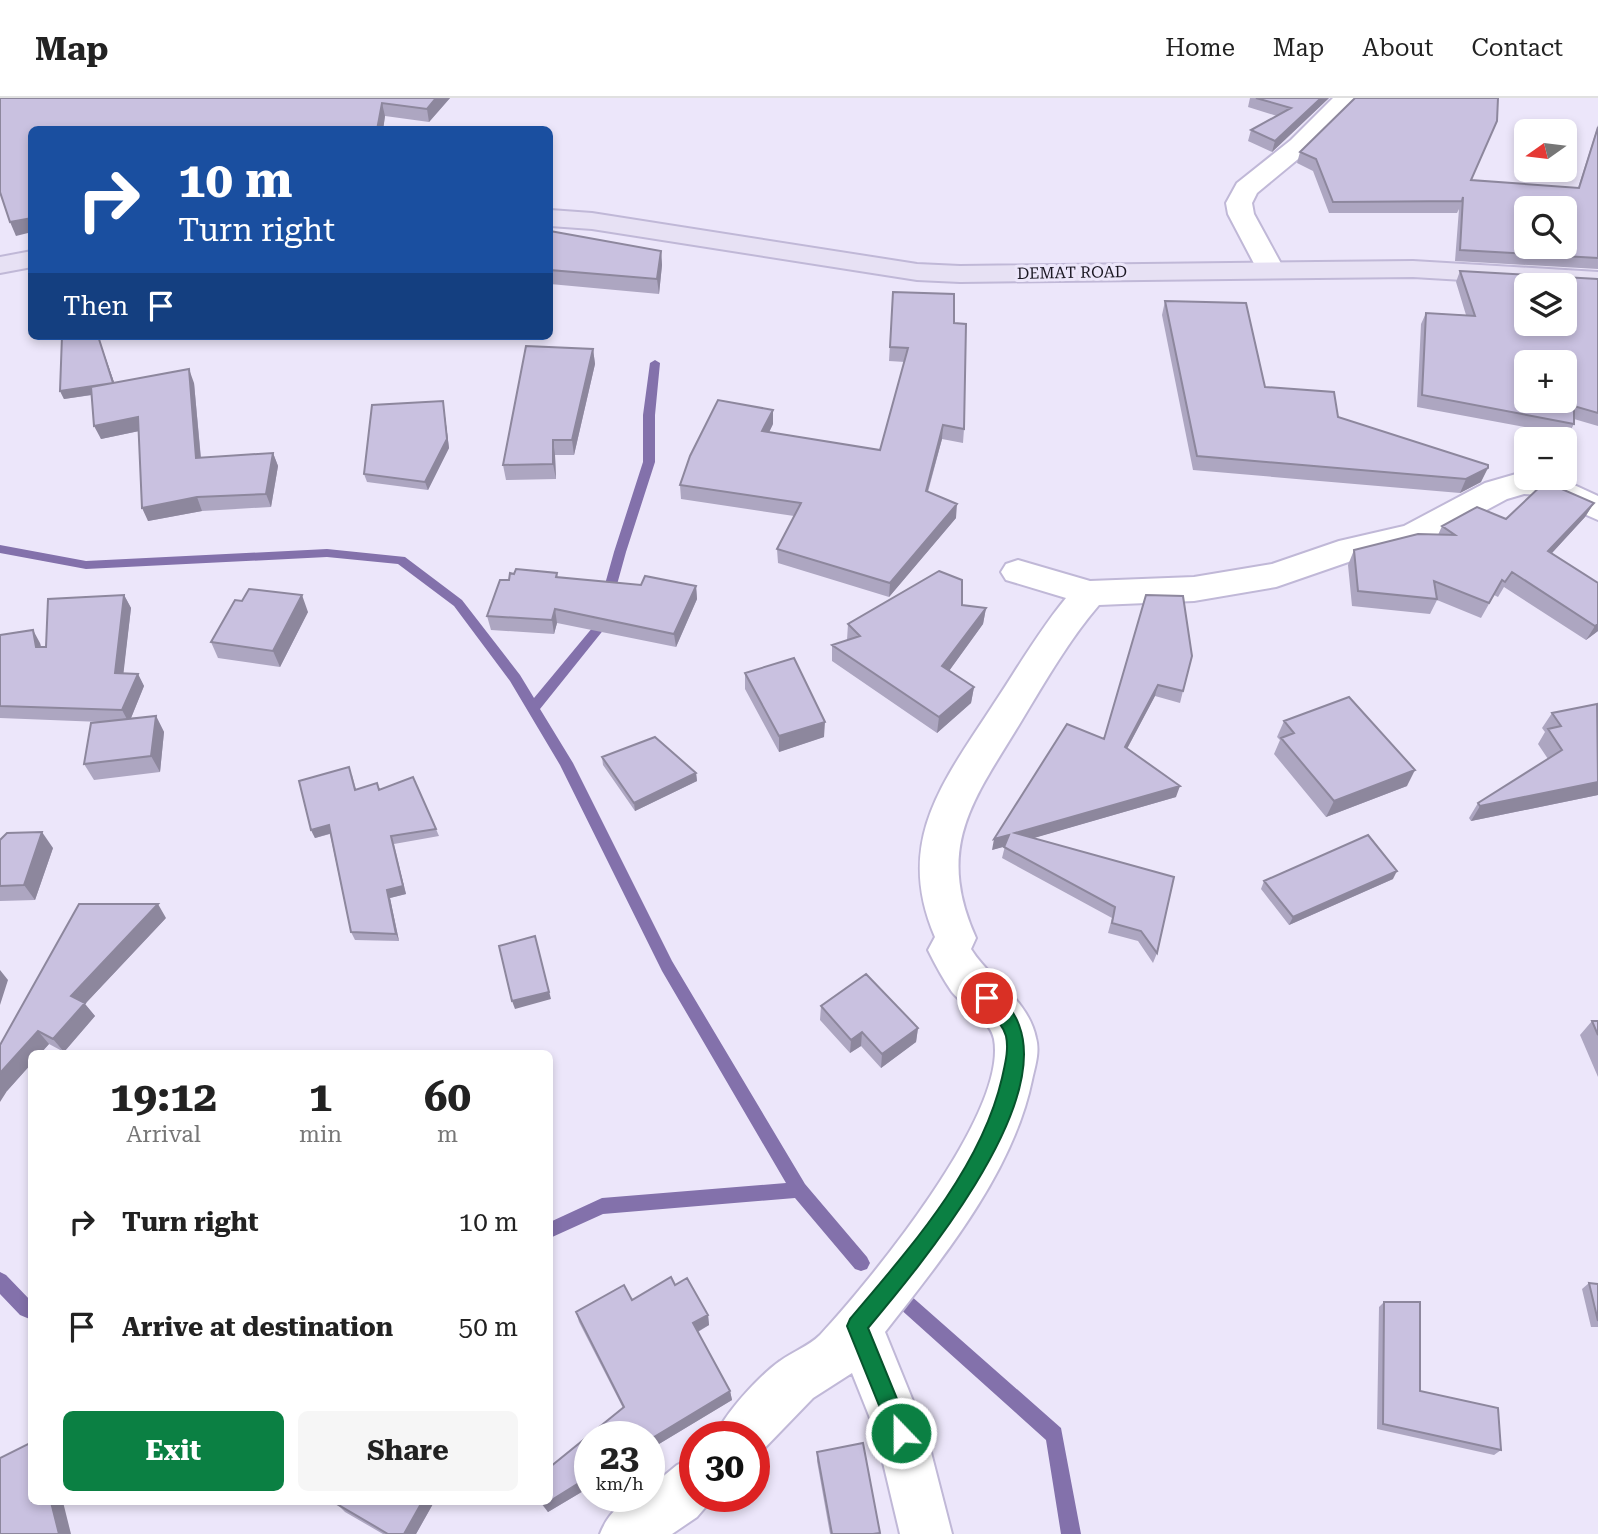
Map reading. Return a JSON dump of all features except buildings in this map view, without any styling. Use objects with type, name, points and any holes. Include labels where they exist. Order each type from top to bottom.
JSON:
[{"type":"street","points":[[1270,269],[1241,214],[1239,203],[1242,196],[1246,189],[1300,145],[1347,98]]},
{"type":"street","name":"DEMAT ROAD","points":[[553,218],[592,221],[917,272],[960,274],[1413,269],[1598,280]]},
{"type":"street","points":[[0,265],[28,260]]},
{"type":"street","points":[[1018,572],[1090,593],[1194,589],[1276,575],[1351,549],[1413,535],[1496,491],[1523,483],[1547,485],[1598,509]]},
{"type":"street","points":[[755,1421],[795,1380],[835,1355],[928,1240],[1003,1114],[1016,1054],[1015,1038],[1007,1017],[967,979],[949,950],[956,938],[942,905],[938,871],[942,838],[956,796],[1060,626],[1090,593]]},
{"type":"street","points":[[858,1326],[901,1433],[926,1534]]},
{"type":"street","points":[[626,1534],[679,1499]]},
{"type":"waterway","points":[[533,709],[599,628],[649,462],[649,415],[655,363]]},
{"type":"waterway","points":[[0,549],[86,565],[327,553],[401,560],[458,603],[515,678],[533,709]]},
{"type":"waterway","points":[[533,709],[566,763],[667,966],[799,1190]]},
{"type":"waterway","points":[[553,1229],[602,1206],[799,1190]]},
{"type":"waterway","points":[[799,1190],[861,1263]]},
{"type":"waterway","points":[[0,1281],[28,1310]]},
{"type":"waterway","points":[[904,1301],[1054,1435],[1071,1534]]},
{"type":"route","points":[[901,1433],[858,1326],[928,1240],[1003,1114],[1016,1054],[1015,1038],[1007,1017],[987,998]]}]
